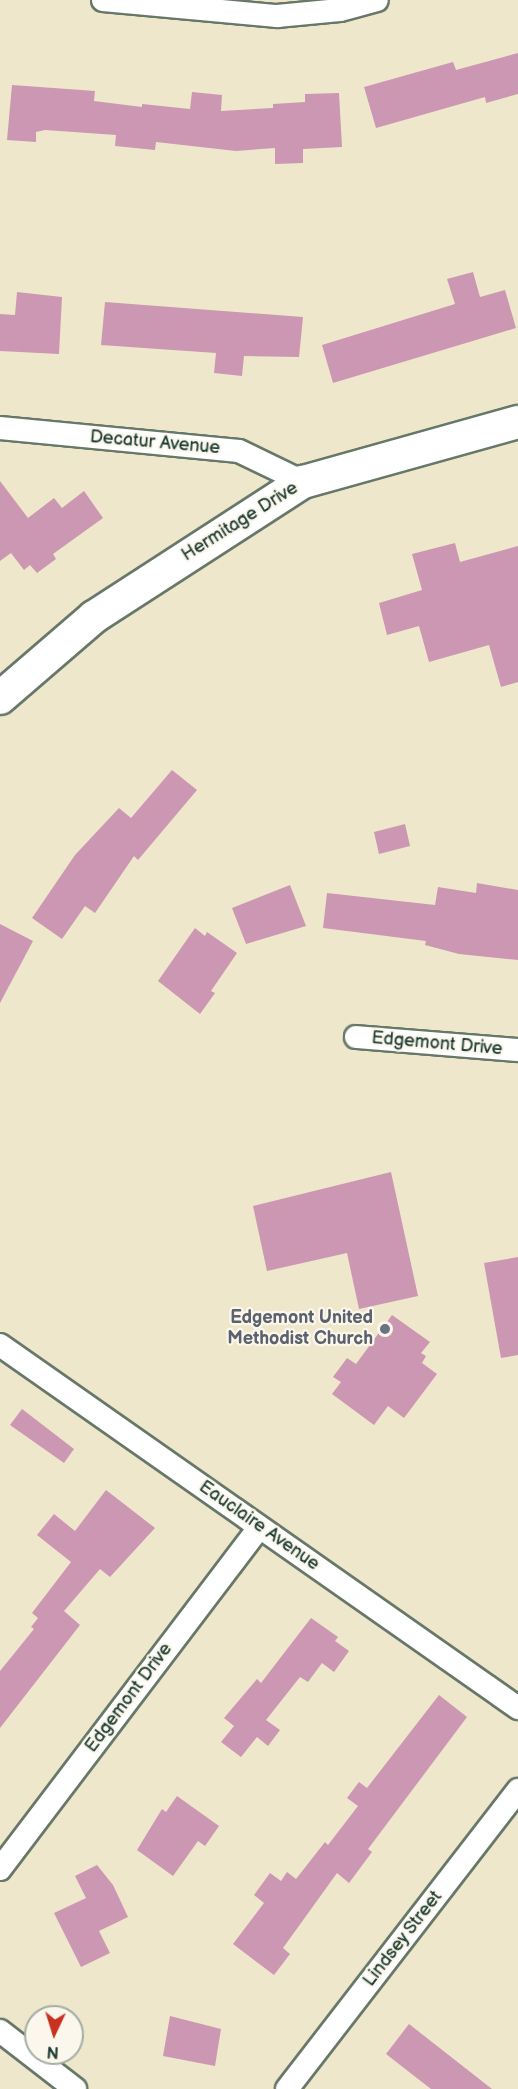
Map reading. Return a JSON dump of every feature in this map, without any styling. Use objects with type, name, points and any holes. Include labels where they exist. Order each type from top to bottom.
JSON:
[{"type":"street","points":[[103,0],[277,16],[339,10],[377,0]]},
{"type":"street","name":"Hermitage Drive","points":[[0,698],[94,617],[303,482],[518,422]]},
{"type":"street","name":"Decatur Avenue","points":[[0,428],[239,451],[303,482]]},
{"type":"street","name":"Edgemont Drive","points":[[356,1037],[518,1050]]},
{"type":"street","name":"Eauclaire Avenue","points":[[0,1345],[518,1708]]},
{"type":"street","name":"Edgemont Drive","points":[[0,1869],[259,1528]]},
{"type":"street","name":"Lindsey Street","points":[[287,2089],[518,1790]]},
{"type":"street","points":[[0,2031],[75,2089]]},
{"type":"building","points":[[518,53],[518,94],[486,103],[485,97],[376,128],[364,87],[453,62],[456,70]]},
{"type":"building","points":[[12,85],[95,91],[94,101],[142,107],[142,104],[190,109],[192,92],[222,95],[221,111],[273,108],[273,104],[305,102],[305,94],[339,93],[342,147],[303,149],[303,163],[275,164],[275,148],[236,151],[156,142],[155,150],[115,146],[116,135],[45,130],[36,132],[36,142],[7,140]]},
{"type":"building","points":[[473,272],[480,297],[505,290],[516,328],[333,383],[322,345],[455,304],[447,279]]},
{"type":"building","points":[[17,292],[62,297],[59,354],[0,351],[0,314],[15,315]]},
{"type":"building","points":[[105,302],[303,317],[299,357],[244,356],[242,376],[214,373],[216,353],[101,345]]},
{"type":"building","points":[[0,481],[28,518],[54,498],[62,508],[84,491],[103,518],[53,554],[56,559],[37,573],[30,565],[24,570],[11,553],[0,561]]},
{"type":"building","points":[[455,543],[460,562],[518,546],[518,682],[501,687],[489,645],[429,662],[419,626],[387,635],[379,603],[422,590],[412,554]]},
{"type":"building","points":[[172,770],[197,790],[138,860],[134,856],[95,913],[85,906],[62,939],[32,918],[75,855],[119,808],[131,818]]},
{"type":"building","points":[[405,824],[410,846],[379,854],[374,832]]},
{"type":"building","points":[[477,883],[518,890],[518,960],[459,954],[425,945],[426,941],[323,928],[327,893],[435,905],[438,887],[476,893]]},
{"type":"building","points":[[290,885],[306,926],[246,944],[232,908]]},
{"type":"building","points":[[0,924],[33,941],[0,1003]]},
{"type":"building","points":[[195,928],[205,936],[207,932],[237,953],[211,991],[215,993],[200,1014],[158,981]]},
{"type":"building","points":[[391,1172],[418,1296],[359,1309],[347,1253],[267,1271],[253,1206]]},
{"type":"building","points":[[518,1257],[518,1355],[501,1358],[484,1263]]},
{"type":"building","points":[[392,1315],[430,1342],[421,1353],[426,1356],[422,1363],[437,1374],[404,1418],[388,1406],[374,1425],[332,1394],[341,1382],[333,1377],[347,1358],[356,1364]]},
{"type":"building","points":[[22,1409],[74,1449],[64,1463],[10,1425]]},
{"type":"building","points":[[106,1490],[155,1528],[110,1577],[100,1569],[64,1611],[80,1625],[0,1728],[0,1671],[34,1629],[31,1627],[38,1618],[32,1613],[71,1562],[37,1535],[54,1514],[75,1531]]},
{"type":"building","points":[[311,1618],[338,1637],[335,1641],[349,1651],[334,1672],[322,1663],[308,1682],[300,1677],[266,1720],[280,1730],[268,1746],[257,1737],[241,1757],[221,1742],[234,1726],[224,1718],[257,1679],[261,1683]]},
{"type":"building","points":[[439,1695],[467,1717],[368,1849],[372,1852],[349,1883],[337,1873],[283,1948],[290,1954],[274,1975],[233,1944],[264,1903],[254,1895],[270,1873],[281,1881],[287,1872],[296,1879],[325,1842],[328,1845],[358,1806],[347,1798],[359,1782],[367,1788]]},
{"type":"building","points":[[177,1796],[219,1826],[205,1846],[198,1841],[173,1876],[137,1850],[162,1809],[166,1812]]},
{"type":"building","points":[[97,1865],[113,1885],[128,1917],[99,1931],[110,1953],[81,1967],[54,1913],[86,1898],[75,1876]]},
{"type":"building","points":[[170,2016],[221,2029],[215,2066],[163,2056]]},
{"type":"building","points":[[409,2024],[492,2089],[431,2089],[386,2054]]},
{"type":"place","name":"Edgemont United Methodist Church","points":[[385,1329]]}]
